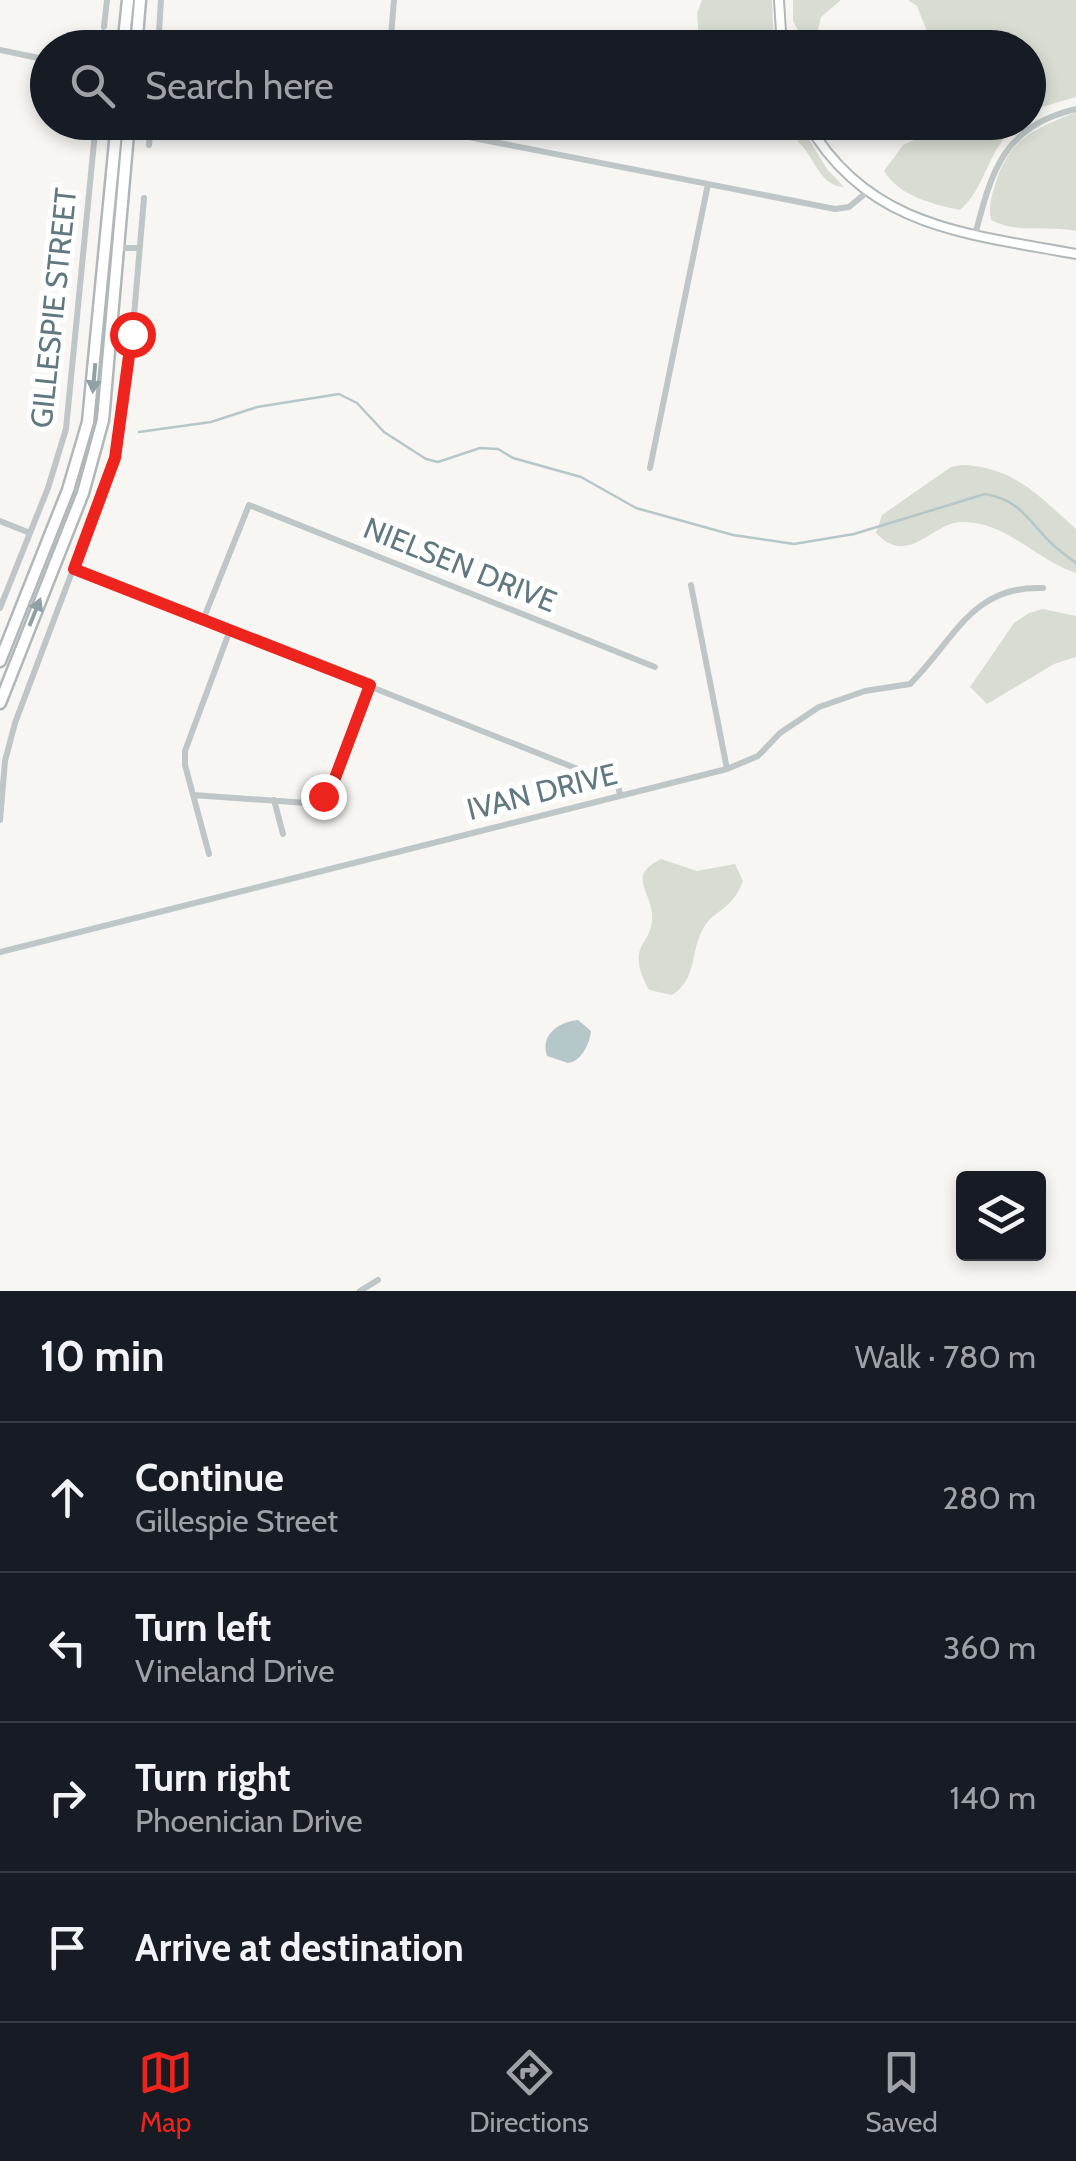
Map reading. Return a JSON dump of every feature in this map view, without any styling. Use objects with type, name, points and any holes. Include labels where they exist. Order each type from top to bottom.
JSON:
[{"type":"highway","points":[[126,30],[128,0]]},
{"type":"highway","points":[[138,30],[140,0]]},
{"type":"highway","points":[[0,662],[4,640],[68,490],[83,443],[92,402],[115,140]]},
{"type":"highway","points":[[115,140],[113,243],[119,248]]},
{"type":"highway","points":[[0,703],[97,449],[107,388],[128,140]]},
{"type":"highway","points":[[0,683],[12,651],[4,640]]},
{"type":"main road","points":[[779,0],[781,30]]},
{"type":"main road","points":[[819,140],[833,160],[867,192],[916,220],[1076,254]]},
{"type":"street","points":[[104,27],[107,0]]},
{"type":"street","points":[[159,30],[161,0]]},
{"type":"street","points":[[392,30],[394,0]]},
{"type":"street","points":[[0,50],[30,56]]},
{"type":"street","points":[[1046,121],[1076,109]]},
{"type":"street","name":"GILLESPIE STREET","points":[[0,608],[66,429],[95,140]]},
{"type":"street","points":[[149,140],[149,145]]},
{"type":"street","points":[[484,140],[834,208],[849,207],[867,192]]},
{"type":"street","points":[[976,235],[991,176],[1016,140]]},
{"type":"street","points":[[650,468],[708,184]]},
{"type":"street","points":[[0,820],[5,761],[14,723],[115,458],[129,375],[144,198]]},
{"type":"street","points":[[86,246],[105,246]]},
{"type":"street","points":[[119,248],[140,248]]},
{"type":"street","name":"NIELSEN DRIVE","points":[[203,620],[249,505],[654,667]]},
{"type":"street","points":[[0,521],[30,533]]},
{"type":"street","points":[[74,569],[618,785],[620,795]]},
{"type":"street","points":[[691,585],[728,769]]},
{"type":"street","name":"IVAN DRIVE","points":[[0,952],[728,769],[758,756],[780,733],[819,707],[864,691],[910,684],[963,621],[995,596],[1044,588]]},
{"type":"street","points":[[209,854],[184,758],[186,743],[230,630]]},
{"type":"street","points":[[193,795],[313,802],[328,792],[370,685]]},
{"type":"street","points":[[274,800],[283,834]]},
{"type":"street","points":[[360,1291],[378,1280]]},
{"type":"shaded area","points":[[702,0],[772,0],[773,30],[698,30],[697,13]]},
{"type":"shaded area","points":[[793,0],[841,0],[821,17],[818,30],[798,30],[793,21]]},
{"type":"shaded area","points":[[908,0],[1076,0],[1076,97],[1046,106],[1046,30],[926,30],[917,6]]},
{"type":"shaded area","points":[[1076,112],[1076,231],[1011,227],[991,220],[992,196],[1009,155],[1023,140],[1046,140],[1046,126]]},
{"type":"shaded area","points":[[796,140],[809,140],[827,169],[844,187],[830,183]]},
{"type":"shaded area","points":[[914,140],[1004,140],[960,210],[907,193],[890,180],[884,171],[903,145]]},
{"type":"shaded area","points":[[962,465],[1011,477],[1076,529],[1076,573],[1007,534],[978,523],[951,524],[910,545],[888,543],[876,533],[882,515],[951,467]]},
{"type":"shaded area","points":[[1043,609],[1076,616],[1076,657],[1054,664],[987,704],[970,687],[1014,623]]},
{"type":"shaded area","points":[[661,859],[697,871],[735,864],[743,881],[728,905],[706,924],[686,981],[672,995],[649,990],[639,963],[652,914],[643,877]]},
{"type":"shaded area","points":[[578,1020],[591,1031],[581,1056],[568,1063],[547,1056],[546,1042],[552,1031]]},
{"type":"waterway","points":[[139,432],[211,422],[257,407],[339,394],[357,403],[384,432],[426,459],[438,462],[480,448],[498,449],[513,458],[581,477],[636,508],[733,535],[794,544],[854,534],[985,494],[1015,506],[1076,563]]},
{"type":"route","points":[[132,334],[115,458],[74,569],[370,685],[332,786],[323,796]]}]
